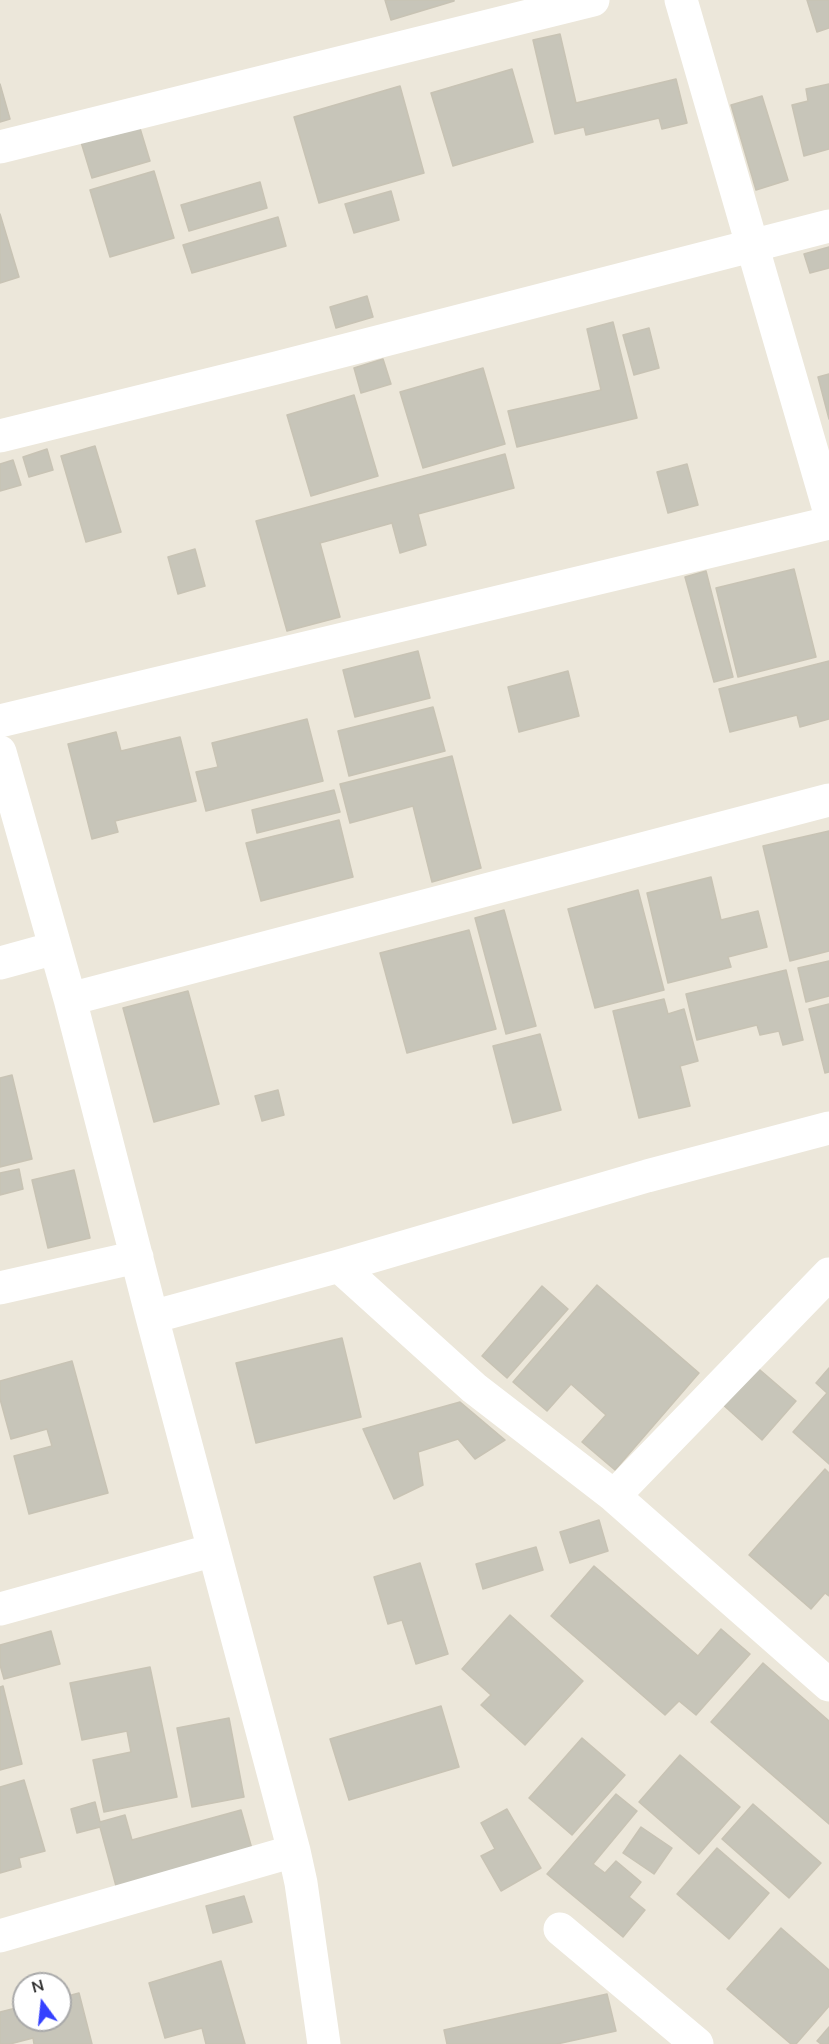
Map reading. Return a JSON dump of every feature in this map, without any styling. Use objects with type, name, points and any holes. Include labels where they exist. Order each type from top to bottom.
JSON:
[{"type":"street","points":[[0,147],[593,0]]},
{"type":"street","points":[[681,0],[829,510]]},
{"type":"street","points":[[0,436],[276,368],[829,226]]},
{"type":"street","points":[[0,721],[829,523]]},
{"type":"street","points":[[0,752],[70,999],[213,1550],[294,1851],[301,1883],[324,2044]]},
{"type":"street","points":[[70,999],[829,800]]},
{"type":"street","points":[[0,963],[55,948]]},
{"type":"street","points":[[152,1317],[339,1266],[647,1176],[829,1128]]},
{"type":"street","points":[[0,1288],[137,1257]]},
{"type":"street","points":[[339,1266],[474,1388],[614,1496],[829,1685]]},
{"type":"street","points":[[614,1496],[829,1274]]},
{"type":"street","points":[[0,1609],[213,1550]]},
{"type":"street","points":[[0,1936],[294,1851]]},
{"type":"street","points":[[560,1929],[698,2044]]},
{"type":"building","points":[[385,0],[454,0],[454,1],[391,20]]},
{"type":"building","points":[[807,0],[829,0],[829,28],[817,32]]},
{"type":"building","points":[[560,34],[576,103],[676,79],[687,123],[662,129],[659,118],[586,135],[584,127],[555,134],[533,40]]},
{"type":"building","points":[[512,69],[533,142],[453,166],[431,93]]},
{"type":"building","points":[[0,84],[10,119],[0,122]]},
{"type":"building","points":[[829,84],[829,149],[804,156],[792,105],[808,101],[806,89]]},
{"type":"building","points":[[400,86],[424,173],[319,203],[294,117]]},
{"type":"building","points":[[762,96],[788,180],[756,190],[731,105]]},
{"type":"building","points":[[139,125],[150,161],[92,178],[81,142]]},
{"type":"building","points":[[154,171],[174,238],[110,257],[90,190]]},
{"type":"building","points":[[260,182],[267,208],[189,231],[181,205]]},
{"type":"building","points":[[391,191],[399,220],[354,233],[345,204]]},
{"type":"building","points":[[0,214],[19,277],[0,283]]},
{"type":"building","points":[[278,217],[286,246],[192,273],[183,245]]},
{"type":"building","points":[[829,247],[829,268],[810,273],[804,254]]},
{"type":"building","points":[[367,296],[373,317],[336,328],[330,307]]},
{"type":"building","points":[[613,322],[637,418],[517,447],[508,411],[601,390],[587,329]]},
{"type":"building","points":[[649,328],[659,368],[634,375],[623,335]]},
{"type":"building","points":[[383,359],[391,384],[361,393],[354,368]]},
{"type":"building","points":[[483,368],[505,444],[423,468],[400,392]]},
{"type":"building","points":[[829,374],[829,419],[818,377]]},
{"type":"building","points":[[354,395],[378,476],[311,496],[287,415]]},
{"type":"building","points":[[95,446],[121,532],[86,542],[61,456]]},
{"type":"building","points":[[47,449],[53,470],[29,477],[23,457]]},
{"type":"building","points":[[505,454],[514,488],[418,514],[426,545],[400,553],[392,523],[320,543],[340,617],[287,631],[256,521]]},
{"type":"building","points":[[13,460],[21,485],[0,491],[0,464]]},
{"type":"building","points":[[687,464],[698,505],[668,513],[657,472]]},
{"type":"building","points":[[195,549],[205,586],[178,594],[168,557]]},
{"type":"building","points":[[794,569],[816,657],[738,677],[716,588]]},
{"type":"building","points":[[706,571],[733,677],[714,682],[685,577]]},
{"type":"building","points":[[418,651],[430,698],[355,717],[343,670]]},
{"type":"building","points":[[829,661],[829,719],[800,727],[797,715],[730,732],[719,689]]},
{"type":"building","points":[[568,671],[579,716],[519,732],[508,687]]},
{"type":"building","points":[[433,707],[445,751],[349,776],[338,731]]},
{"type":"building","points":[[307,719],[323,781],[206,811],[196,772],[218,767],[212,743]]},
{"type":"building","points":[[116,732],[121,751],[180,737],[196,801],[115,821],[118,832],[92,839],[68,744]]},
{"type":"building","points":[[452,756],[481,868],[432,882],[413,806],[350,823],[340,784]]},
{"type":"building","points":[[334,790],[340,812],[257,833],[252,810]]},
{"type":"building","points":[[339,820],[353,877],[261,901],[246,843]]},
{"type":"building","points":[[829,831],[829,951],[790,961],[763,846]]},
{"type":"building","points":[[711,877],[721,920],[758,911],[767,947],[728,957],[731,967],[668,983],[647,893]]},
{"type":"building","points":[[638,890],[664,990],[595,1008],[568,909]]},
{"type":"building","points":[[504,910],[536,1026],[506,1034],[475,918]]},
{"type":"building","points":[[469,930],[496,1029],[407,1053],[380,953]]},
{"type":"building","points":[[829,961],[829,996],[806,1002],[798,968]]},
{"type":"building","points":[[786,970],[803,1040],[783,1045],[779,1031],[760,1035],[757,1025],[697,1040],[686,994]]},
{"type":"building","points":[[188,991],[219,1104],[154,1122],[123,1008]]},
{"type":"building","points":[[664,999],[668,1014],[684,1009],[698,1061],[680,1066],[690,1106],[639,1118],[613,1011]]},
{"type":"building","points":[[829,1004],[829,1072],[825,1073],[809,1009]]},
{"type":"building","points":[[540,1034],[561,1110],[513,1123],[493,1046]]},
{"type":"building","points":[[12,1075],[32,1159],[0,1167],[0,1078]]},
{"type":"building","points":[[278,1090],[284,1115],[262,1121],[255,1096]]},
{"type":"building","points":[[19,1169],[23,1189],[0,1195],[0,1173]]},
{"type":"building","points":[[74,1170],[90,1238],[48,1248],[32,1180]]},
{"type":"building","points":[[597,1285],[699,1373],[615,1470],[582,1442],[606,1415],[571,1384],[547,1411],[513,1382]]},
{"type":"building","points":[[542,1286],[568,1309],[507,1378],[482,1356]]},
{"type":"building","points":[[342,1338],[361,1417],[256,1443],[236,1363]]},
{"type":"building","points":[[72,1361],[108,1493],[29,1514],[14,1456],[52,1446],[47,1429],[11,1439],[0,1399],[0,1381]]},
{"type":"building","points":[[753,1364],[796,1401],[762,1440],[720,1402]]},
{"type":"building","points":[[829,1368],[829,1464],[793,1432],[827,1393],[816,1383]]},
{"type":"building","points":[[460,1402],[505,1440],[475,1459],[458,1439],[418,1452],[423,1485],[394,1499],[363,1429]]},
{"type":"building","points":[[825,1469],[829,1473],[829,1596],[825,1593],[811,1609],[749,1555]]},
{"type":"building","points":[[599,1520],[608,1551],[570,1563],[560,1532]]},
{"type":"building","points":[[536,1547],[543,1570],[483,1589],[476,1564]]},
{"type":"building","points":[[420,1563],[448,1654],[416,1664],[402,1620],[388,1624],[374,1577]]},
{"type":"building","points":[[594,1566],[698,1656],[721,1629],[750,1654],[696,1715],[679,1701],[665,1715],[551,1616]]},
{"type":"building","points":[[510,1615],[583,1681],[525,1745],[481,1705],[491,1695],[462,1669]]},
{"type":"building","points":[[51,1631],[60,1664],[4,1679],[0,1665],[0,1645]]},
{"type":"building","points":[[763,1663],[829,1721],[829,1824],[711,1722]]},
{"type":"building","points":[[150,1667],[177,1797],[104,1812],[93,1760],[131,1752],[127,1731],[82,1740],[70,1683]]},
{"type":"building","points":[[3,1686],[22,1764],[0,1770],[0,1687]]},
{"type":"building","points":[[441,1706],[459,1767],[349,1800],[330,1739]]},
{"type":"building","points":[[229,1718],[244,1797],[192,1807],[177,1728]]},
{"type":"building","points":[[582,1738],[625,1775],[572,1835],[529,1798]]},
{"type":"building","points":[[680,1755],[740,1807],[699,1854],[639,1802]]},
{"type":"building","points":[[24,1780],[45,1851],[19,1858],[21,1867],[0,1873],[0,1787]]},
{"type":"building","points":[[616,1794],[637,1811],[593,1864],[605,1873],[616,1861],[641,1882],[629,1897],[645,1910],[623,1937],[547,1874]]},
{"type":"building","points":[[95,1802],[100,1822],[125,1815],[132,1840],[241,1810],[252,1849],[116,1886],[100,1827],[77,1833],[71,1809]]},
{"type":"building","points":[[753,1804],[821,1863],[789,1898],[722,1839]]},
{"type":"building","points":[[507,1809],[541,1868],[501,1891],[481,1856],[495,1849],[481,1823]]},
{"type":"building","points":[[641,1827],[672,1848],[654,1874],[623,1853]]},
{"type":"building","points":[[717,1848],[769,1893],[729,1939],[677,1894]]},
{"type":"building","points":[[244,1896],[252,1922],[213,1933],[206,1906]]},
{"type":"building","points":[[781,1928],[829,1970],[829,2006],[796,2044],[791,2044],[727,1989]]},
{"type":"building","points":[[221,1961],[245,2044],[206,2044],[202,2028],[165,2038],[149,1983]]},
{"type":"building","points":[[79,1993],[92,2044],[34,2044],[33,2038],[0,2044],[0,2012],[12,2009],[12,2032],[72,2032],[72,1995]]},
{"type":"building","points":[[607,1994],[616,2031],[557,2044],[447,2044],[444,2030]]},
{"type":"building","points":[[829,2027],[829,2044],[821,2044],[817,2041]]}]
